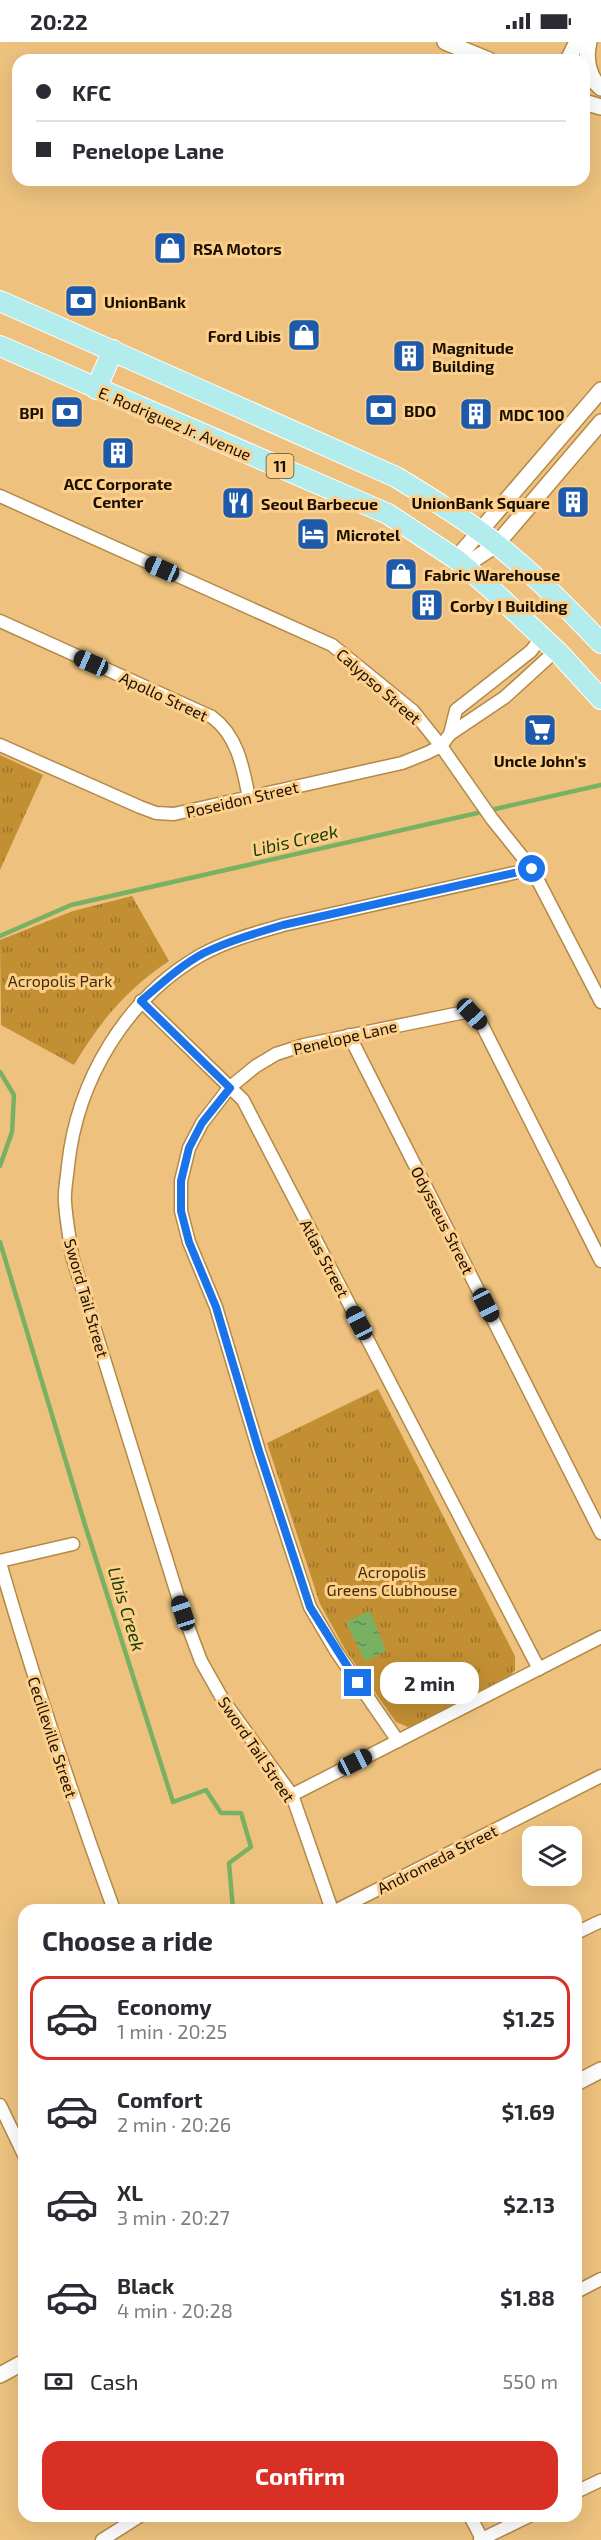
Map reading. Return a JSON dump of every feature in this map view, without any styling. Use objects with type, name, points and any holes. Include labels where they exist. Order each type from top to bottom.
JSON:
[{"type":"main road","name":"11","points":[[0,301],[396,477],[479,531],[502,538],[546,589],[601,643]]},
{"type":"main road","name":"E. Rodriguez Jr. Avenue","points":[[0,346],[380,511],[460,562],[539,633],[601,699]]},
{"type":"main road","points":[[96,389],[113,350]]},
{"type":"street","points":[[445,42],[474,54]]},
{"type":"street","points":[[460,562],[479,531],[601,390]]},
{"type":"street","points":[[460,562],[502,538],[601,422]]},
{"type":"street","points":[[569,426],[586,440]]},
{"type":"street","name":"Calypso Street","points":[[0,496],[332,645],[413,711],[441,746],[492,819],[532,869],[601,1002]]},
{"type":"street","name":"Apollo Street","points":[[0,621],[212,717],[229,733],[236,745],[249,798]]},
{"type":"street","name":"Poseidon Street","points":[[450,734],[456,710],[531,651],[537,643],[539,633]]},
{"type":"street","name":"Poseidon Street","points":[[0,744],[156,813],[174,814],[402,763],[441,746],[450,734],[505,697],[550,656],[560,654]]},
{"type":"street","name":"Sword Tail Street","points":[[332,1904],[292,1795],[223,1700],[201,1661],[183,1613],[72,1256],[64,1201],[70,1145],[87,1089],[109,1044],[141,1001],[170,976],[202,954],[244,936],[283,925],[532,869]]},
{"type":"street","name":"Atlas Street","points":[[141,1001],[243,1100],[539,1669]]},
{"type":"street","name":"Penelope Lane","points":[[398,1741],[336,1651],[310,1607],[259,1451],[216,1307],[189,1242],[181,1211],[181,1181],[189,1148],[202,1123],[230,1088],[256,1066],[276,1054],[304,1045],[459,1012],[472,1014],[482,1025],[601,1261]]},
{"type":"street","name":"Odysseus Street","points":[[349,1035],[601,1533]]},
{"type":"street","points":[[0,1562],[73,1544]]},
{"type":"street","name":"Cecilleville Street","points":[[0,1562],[40,1699],[112,1904]]},
{"type":"street","points":[[292,1795],[601,1637]]},
{"type":"street","name":"Andromeda Street","points":[[346,1904],[601,1776]]},
{"type":"street","points":[[582,1930],[601,1921]]},
{"type":"street","points":[[582,2080],[601,2070]]},
{"type":"street","points":[[0,2105],[18,2142]]},
{"type":"street","points":[[582,2289],[601,2279]]},
{"type":"street","points":[[0,2375],[18,2365]]},
{"type":"street","points":[[582,2489],[601,2480]]},
{"type":"street","points":[[102,2540],[130,2522]]},
{"type":"street","points":[[473,2522],[481,2540],[517,2522]]},
{"type":"green space","points":[[0,755],[43,775],[0,870]]},
{"type":"green space","name":"Acropolis Park","points":[[132,896],[169,961],[140,983],[116,1007],[94,1034],[74,1065],[1,1025],[0,940],[73,911]]},
{"type":"green space","name":"Acropolis Greens Clubhouse","points":[[378,1389],[515,1656],[515,1670],[510,1676],[417,1725],[408,1727],[396,1722],[346,1651],[320,1604],[267,1443]]},
{"type":"water","points":[[370,1611],[386,1651],[365,1661],[346,1622]]},
{"type":"waterway","name":"Libis Creek","points":[[0,936],[71,905],[601,785]]},
{"type":"waterway","name":"Libis Creek","points":[[0,1072],[14,1095],[12,1132],[0,1166]]},
{"type":"waterway","name":"Libis Creek","points":[[0,1242],[85,1525],[173,1802],[206,1790],[221,1813],[241,1813],[251,1847],[229,1863],[232,1904]]},
{"type":"place","name":"RSA Motors","points":[[170,248]]},
{"type":"place","name":"UnionBank","points":[[81,301]]},
{"type":"place","name":"Ford Libis","points":[[304,335]]},
{"type":"place","name":"Magnitude Building","points":[[409,356]]},
{"type":"place","name":"BDO","points":[[381,410]]},
{"type":"place","name":"BPI","points":[[67,412]]},
{"type":"place","name":"MDC 100","points":[[476,414]]},
{"type":"place","name":"ACC Corporate Center","points":[[118,453]]},
{"type":"place","name":"UnionBank Square","points":[[573,502]]},
{"type":"place","name":"Seoul Barbecue","points":[[238,503]]},
{"type":"place","name":"Microtel","points":[[313,534]]},
{"type":"place","name":"Fabric Warehouse","points":[[401,574]]},
{"type":"place","name":"Corby I Building","points":[[427,605]]},
{"type":"place","name":"Uncle John's","points":[[540,730]]},
{"type":"route","points":[[358,1683],[310,1607],[259,1451],[216,1307],[189,1242],[181,1211],[181,1181],[189,1148],[202,1123],[230,1088],[141,1001],[170,976],[202,954],[244,936],[283,925],[532,869]]}]
